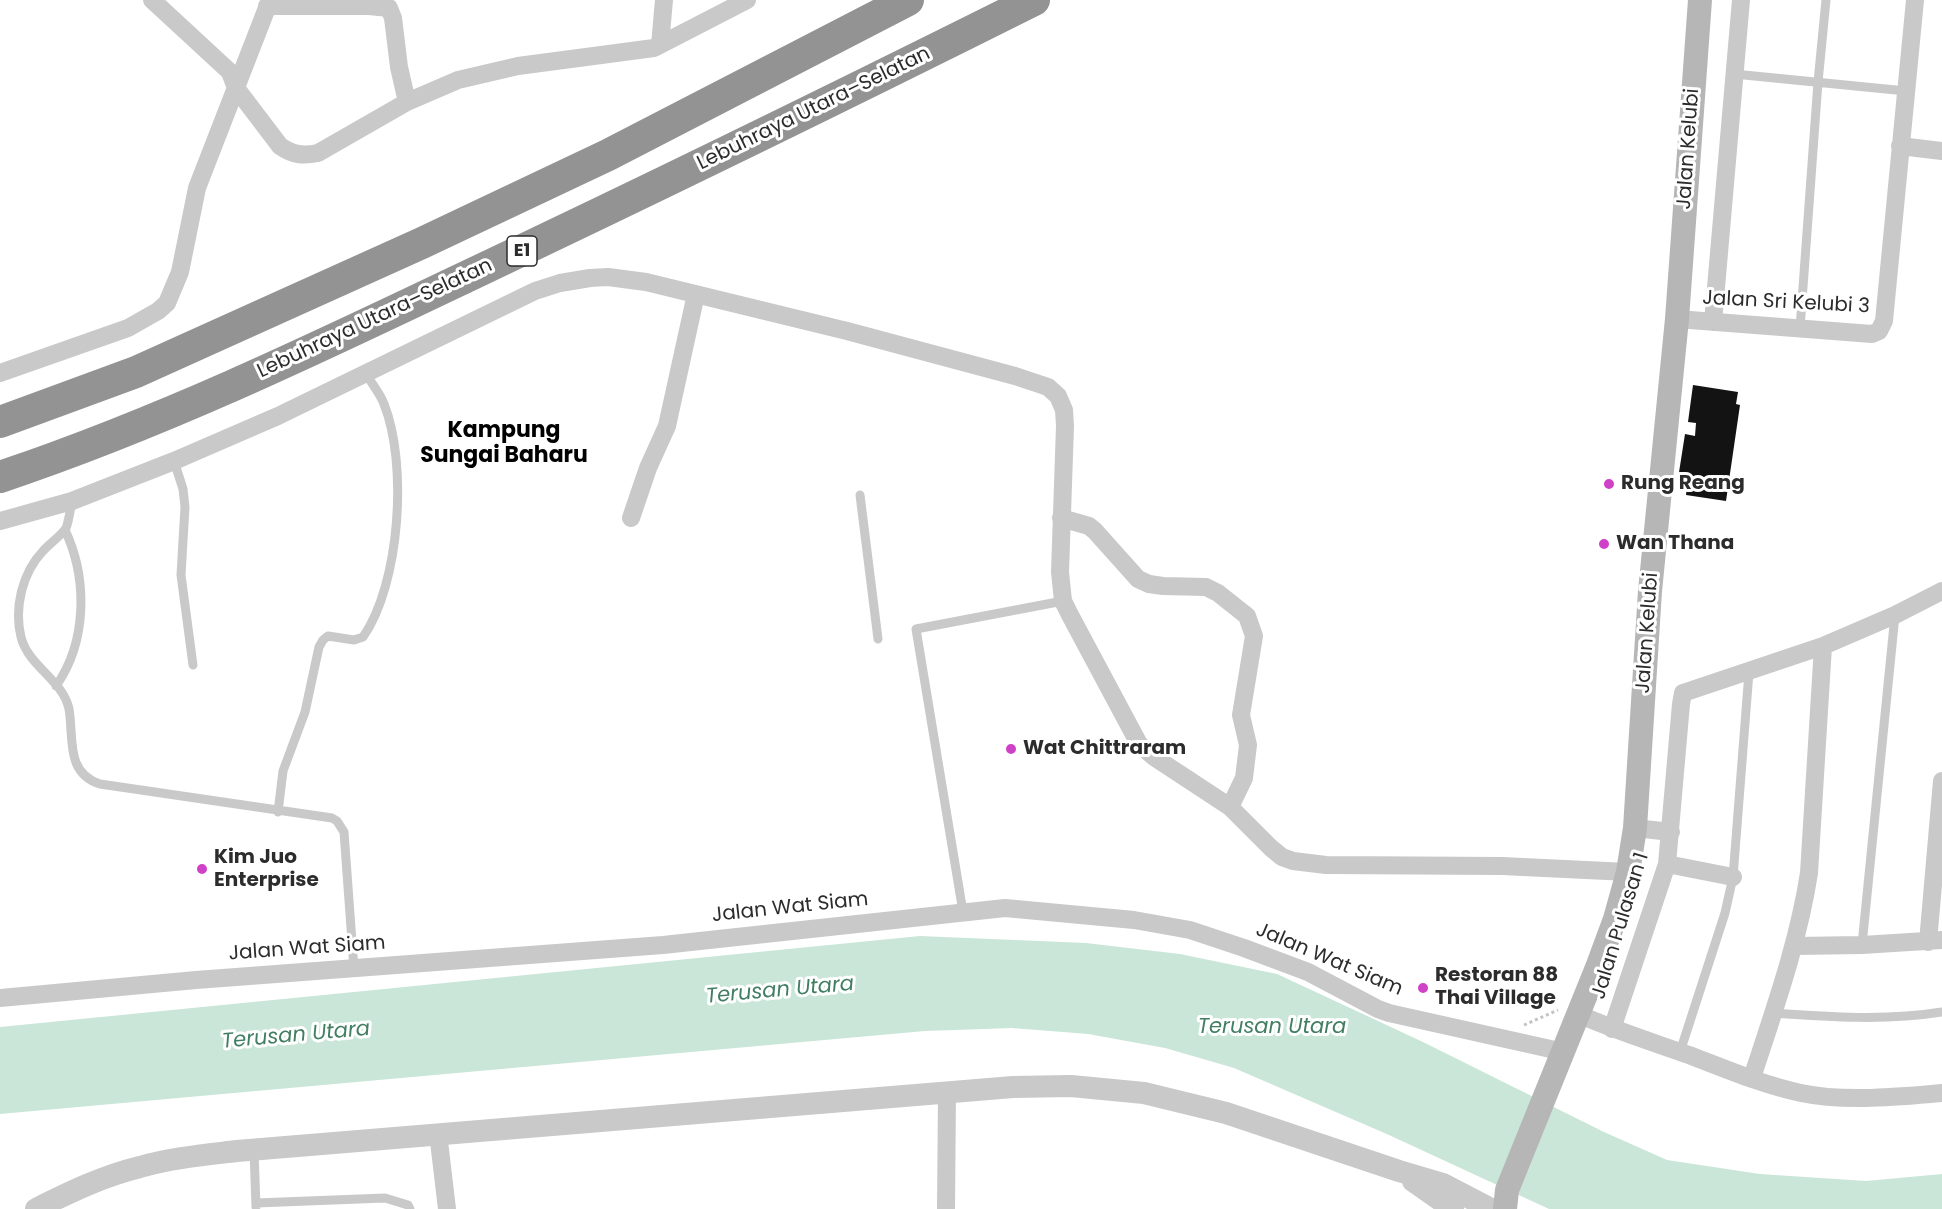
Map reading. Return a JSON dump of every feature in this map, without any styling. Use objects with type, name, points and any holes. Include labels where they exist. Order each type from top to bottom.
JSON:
[{"type":"highway","points":[[0,422],[136,372],[422,243],[608,155],[908,0]]},
{"type":"highway","name":"Lebuhraya Utara–Selatan","points":[[0,477],[160,416],[382,317],[633,199],[987,11],[1034,0]]},
{"type":"main road","name":"Jalan Kelubi","points":[[1498,1203],[1555,1075],[1608,937],[1628,872],[1635,828],[1650,591],[1677,319],[1700,0]]},
{"type":"street","points":[[152,0],[230,72],[236,88],[280,146],[296,154],[318,153],[407,102],[458,80],[498,69],[642,50],[660,45],[747,0]]},
{"type":"street","points":[[660,45],[664,0]]},
{"type":"street","points":[[1713,322],[1741,0]]},
{"type":"street","points":[[1915,0],[1900,146],[1942,151]]},
{"type":"street","points":[[0,373],[128,328],[158,311],[167,303],[177,285],[197,188],[268,3],[389,8],[393,18],[399,67],[407,102]]},
{"type":"street","name":"Jalan Sri Kelubi 3","points":[[1677,319],[1872,334],[1879,331],[1884,321],[1900,146]]},
{"type":"street","points":[[0,521],[72,501],[174,461],[278,416],[535,291],[560,283],[608,277],[646,282],[992,370],[1048,387],[1058,396],[1065,418],[1060,572],[1063,601],[1139,744],[1154,757],[1230,807],[1282,857],[1293,861],[1326,865],[1502,866],[1628,872]]},
{"type":"street","points":[[631,518],[648,468],[667,426],[696,294]]},
{"type":"street","points":[[1061,518],[1095,531],[1138,579],[1149,584],[1163,586],[1206,587],[1218,593],[1247,616],[1254,636],[1241,715],[1248,745],[1244,778],[1230,807]]},
{"type":"street","points":[[1749,672],[1823,646],[1895,615],[1942,591]]},
{"type":"street","points":[[1752,1078],[1795,946],[1803,910],[1809,873],[1823,646]]},
{"type":"street","name":"Jalan Pulasan 1","points":[[1612,1029],[1667,864],[1683,693],[1749,672]]},
{"type":"street","points":[[1795,946],[1935,941],[1942,781]]},
{"type":"street","points":[[1635,828],[1671,832]]},
{"type":"street","points":[[1667,864],[1733,877]]},
{"type":"street","name":"Jalan Wat Siam","points":[[0,998],[196,980],[663,945],[1005,908],[1134,920],[1182,928],[1308,972],[1378,1010],[1564,1052]]},
{"type":"street","points":[[1578,1014],[1612,1029],[1802,1093],[1896,1098],[1942,1093]]},
{"type":"street","points":[[36,1209],[84,1185],[139,1167],[178,1159],[438,1133],[1012,1087],[1071,1086],[1144,1093],[1226,1113],[1498,1203]]},
{"type":"street","points":[[946,1209],[947,1092]]},
{"type":"street","points":[[438,1133],[447,1209]]},
{"type":"street","points":[[1399,1171],[1453,1209]]},
{"type":"lane","points":[[1800,328],[1826,0]]},
{"type":"lane","points":[[1734,74],[1906,91]]},
{"type":"lane","points":[[278,812],[283,771],[304,712],[323,640],[328,636],[354,640],[363,637],[372,621],[387,581],[395,526],[397,465],[384,402],[365,372]]},
{"type":"lane","points":[[174,461],[183,489],[185,507],[181,575],[193,665]]},
{"type":"lane","points":[[860,495],[879,639]]},
{"type":"lane","points":[[72,501],[65,530],[40,554],[28,571],[22,587],[19,611],[20,636],[26,651],[66,699],[76,765],[89,781],[111,786],[278,812],[332,818],[337,821],[344,831],[354,969]]},
{"type":"lane","points":[[56,686],[72,658],[80,615],[81,592],[78,568],[74,548],[65,530]]},
{"type":"lane","points":[[963,912],[916,629],[1063,601]]},
{"type":"lane","points":[[1862,945],[1895,615]]},
{"type":"lane","points":[[1680,1052],[1725,913],[1733,877],[1749,672]]},
{"type":"lane","points":[[1773,1013],[1828,1017],[1918,1016],[1942,1012]]},
{"type":"lane","points":[[254,1150],[256,1206],[385,1198],[408,1205],[410,1209]]},
{"type":"path","points":[[1501,1037],[1557,1010],[1578,1014]]},
{"type":"water","name":"Terusan Utara","points":[[920,936],[1086,943],[1180,954],[1277,974],[1423,1042],[1604,1132],[1667,1160],[1760,1174],[1866,1181],[1942,1174],[1942,1209],[1549,1209],[1389,1135],[1234,1068],[1165,1048],[1088,1034],[1012,1028],[925,1031],[0,1114],[0,1027]]},
{"type":"building","points":[[1693,385],[1738,392],[1736,404],[1740,405],[1726,501],[1686,495],[1687,486],[1677,485],[1685,434],[1695,436],[1696,423],[1688,422]]},
{"type":"place","name":"Rung Reang","points":[[1609,484]]},
{"type":"place","name":"Wan Thana","points":[[1604,544]]},
{"type":"place","name":"Wat Chittraram","points":[[1011,749]]},
{"type":"place","name":"Kim Juo Enterprise","points":[[202,869]]},
{"type":"place","name":"Restoran 88 Thai Village","points":[[1423,988]]},
{"type":"district","name":"Kampung Sungai Baharu","points":[[504,444]]}]
